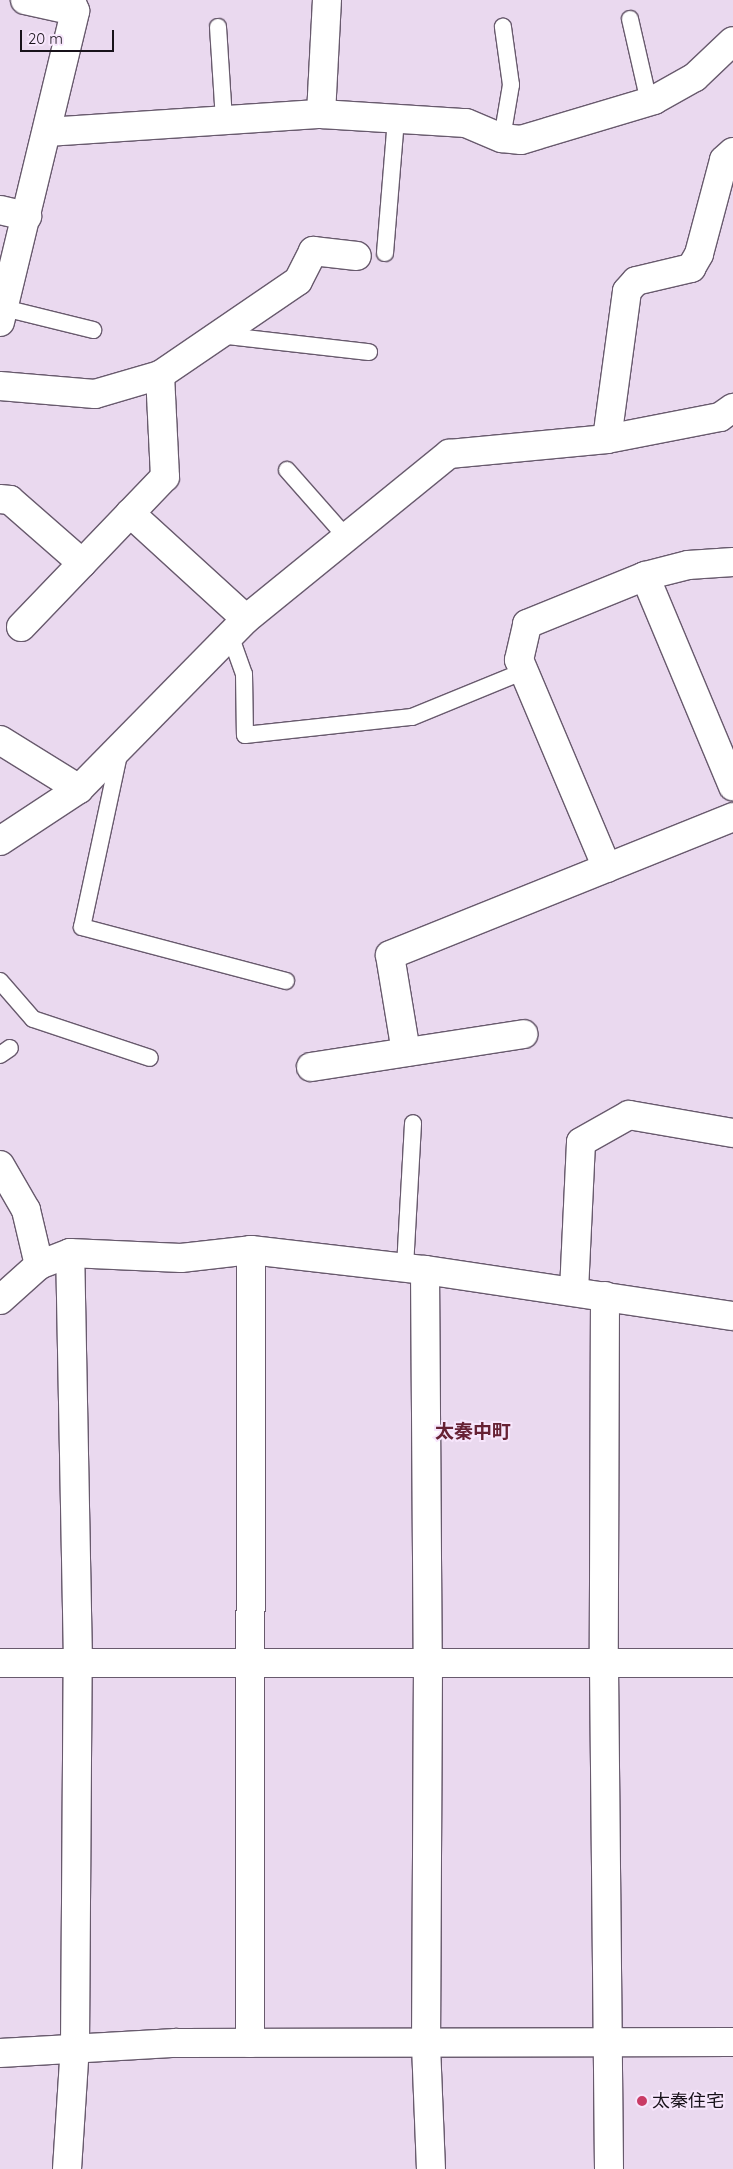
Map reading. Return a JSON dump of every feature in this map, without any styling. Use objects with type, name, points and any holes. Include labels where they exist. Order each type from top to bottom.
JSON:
[{"type":"street","points":[[2,315],[47,132],[73,5],[25,0]]},
{"type":"street","points":[[321,114],[327,0]]},
{"type":"street","points":[[47,132],[321,114],[466,122],[502,138],[522,140],[649,102],[696,77],[733,41]]},
{"type":"street","points":[[607,439],[627,291],[636,281],[690,268],[699,254],[724,160],[733,152]]},
{"type":"street","points":[[0,210],[27,216]]},
{"type":"street","points":[[0,386],[95,394],[160,375],[298,281],[313,251],[357,256]]},
{"type":"street","points":[[21,628],[165,477],[160,375]]},
{"type":"street","points":[[0,841],[78,789],[238,627],[449,454],[607,439],[720,417],[733,408]]},
{"type":"street","points":[[0,499],[10,500],[82,563]]},
{"type":"street","points":[[130,514],[238,627]]},
{"type":"street","points":[[606,868],[519,660],[527,624],[644,576],[688,565],[733,562]]},
{"type":"street","points":[[644,576],[733,786]]},
{"type":"street","points":[[0,740],[78,789]]},
{"type":"street","points":[[406,1052],[390,955],[733,817]]},
{"type":"street","points":[[311,1067],[523,1034]]},
{"type":"street","points":[[574,1291],[581,1142],[629,1115],[733,1134]]},
{"type":"street","points":[[0,1166],[26,1210],[39,1265]]},
{"type":"street","points":[[250,2043],[251,1250]]},
{"type":"street","points":[[0,1300],[39,1265],[70,1254],[181,1258],[251,1250],[415,1268],[733,1316]]},
{"type":"street","points":[[66,2169],[76,2046],[78,1662],[70,1254]]},
{"type":"street","points":[[415,1268],[428,1665],[426,2045],[431,2169]]},
{"type":"street","points":[[605,1296],[604,1666],[609,2169]]},
{"type":"street","points":[[0,1664],[78,1662],[604,1666],[733,1664]]},
{"type":"street","points":[[0,2053],[76,2046],[250,2043],[426,2045],[609,2041],[733,2042]]},
{"type":"lane","points":[[630,19],[649,102]]},
{"type":"lane","points":[[218,27],[224,120]]},
{"type":"lane","points":[[502,138],[511,84],[503,27]]},
{"type":"lane","points":[[385,253],[396,118]]},
{"type":"lane","points":[[2,315],[93,330]]},
{"type":"lane","points":[[219,335],[369,352]]},
{"type":"lane","points":[[287,470],[346,538]]},
{"type":"lane","points":[[238,627],[244,674],[245,735],[412,717],[524,671]]},
{"type":"lane","points":[[121,746],[82,927],[286,981]]},
{"type":"lane","points":[[0,981],[33,1019],[150,1058]]},
{"type":"lane","points":[[413,1123],[415,1268]]},
{"type":"place","name":"太秦住宅","points":[[642,2101]]},
{"type":"district","name":"太秦中町","points":[[473,1432]]}]
